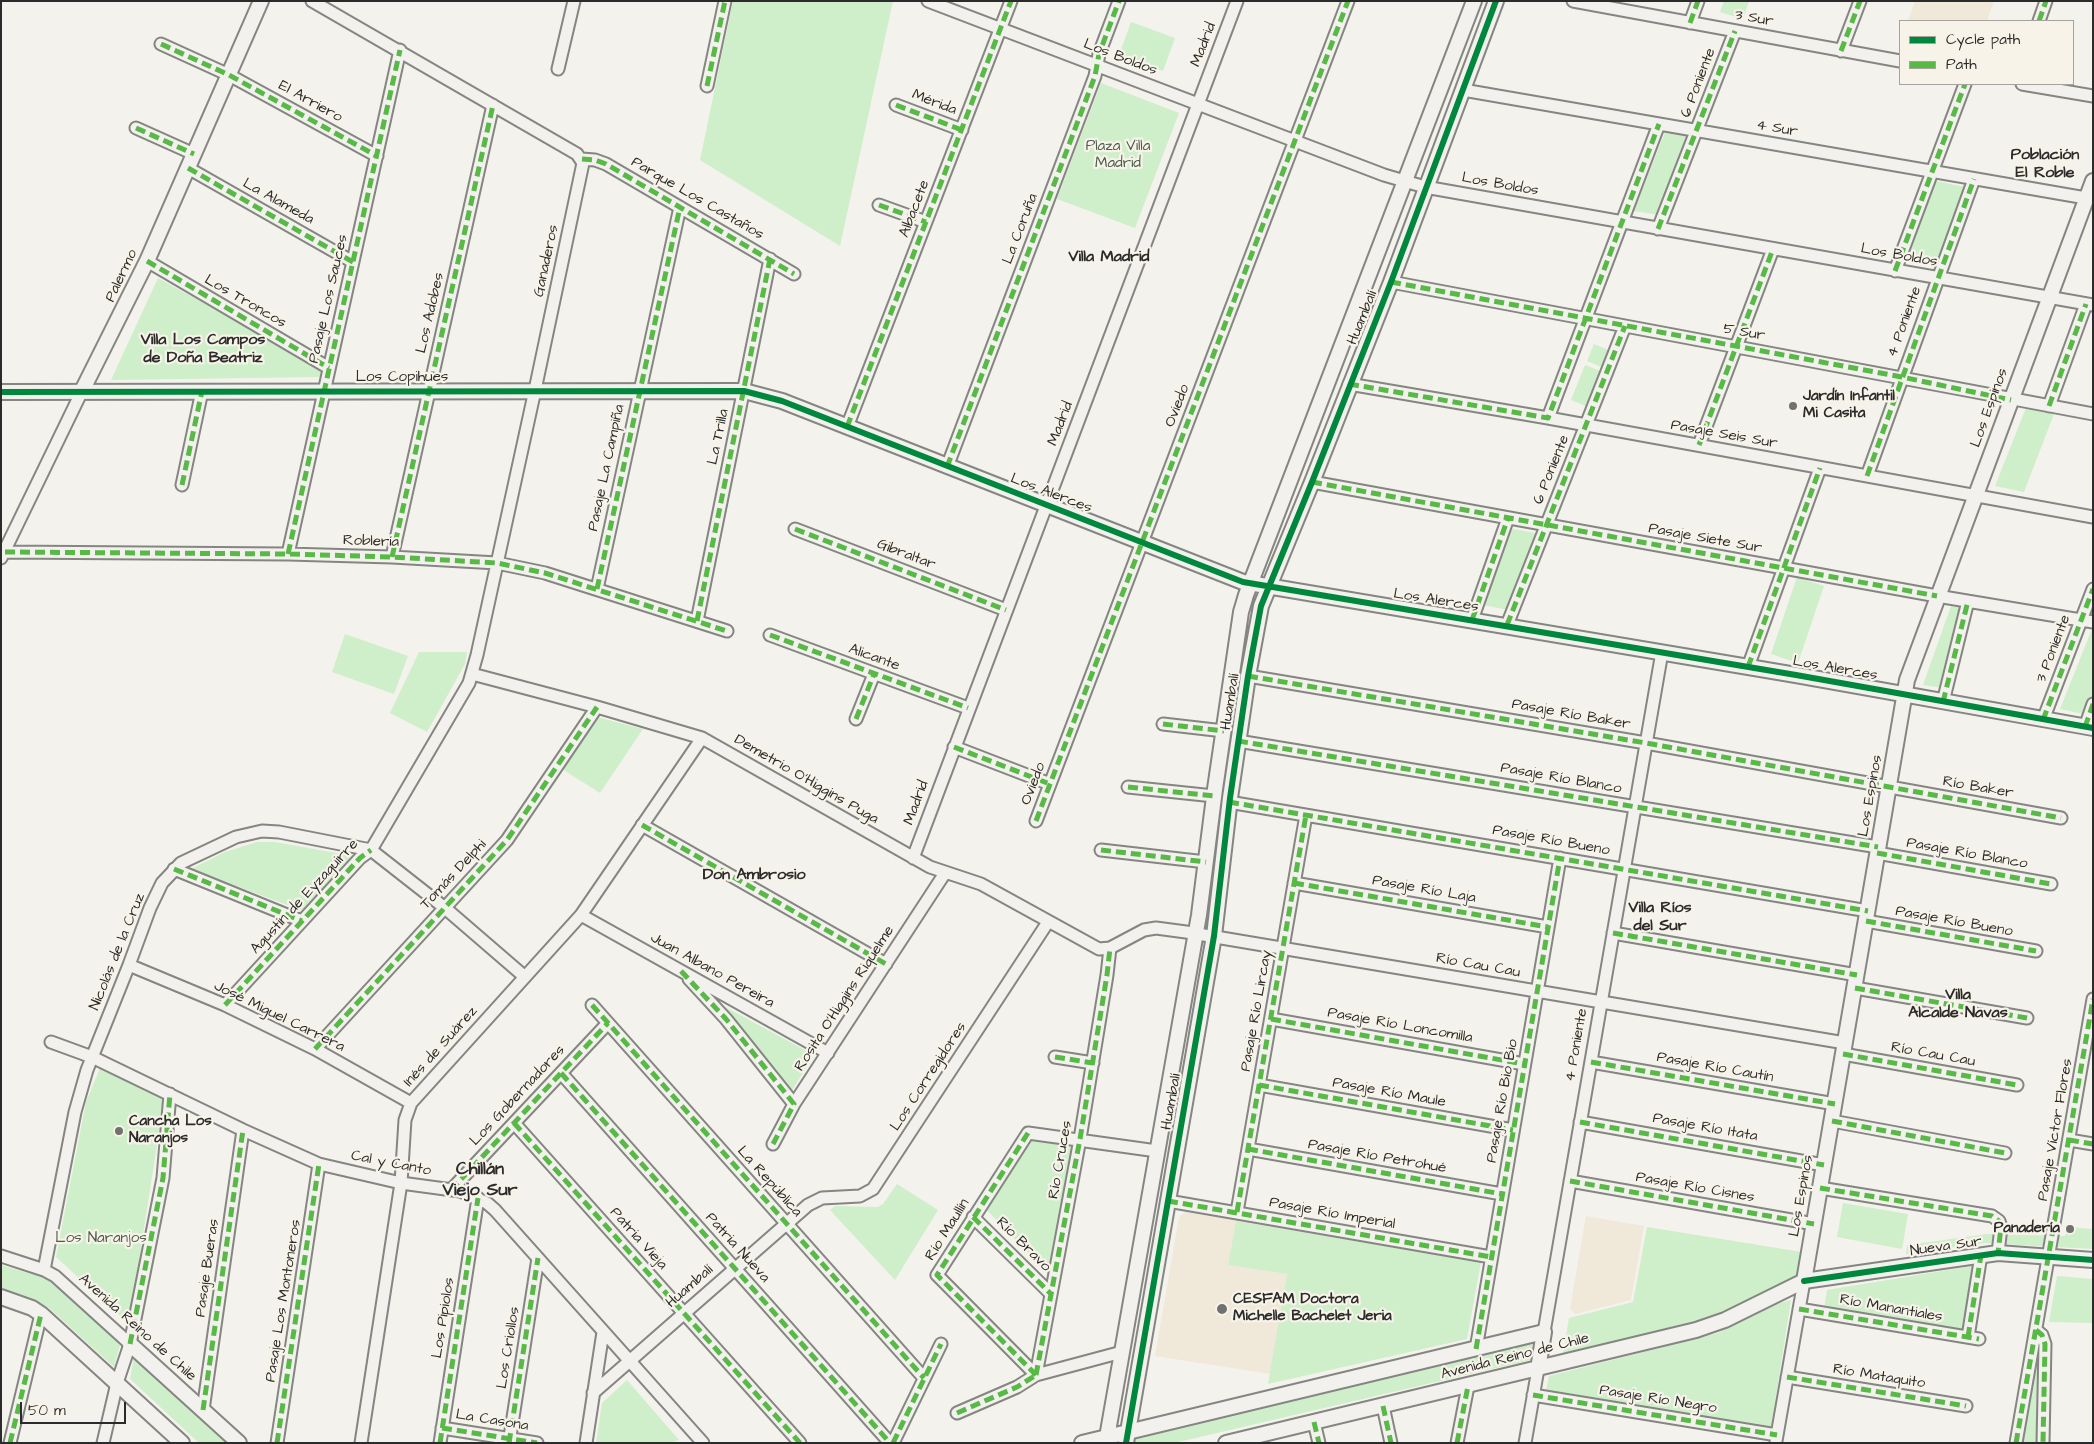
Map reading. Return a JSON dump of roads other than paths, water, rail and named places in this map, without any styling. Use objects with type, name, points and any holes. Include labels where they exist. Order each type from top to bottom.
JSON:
[{"type":"street","name":"Palermo","points":[[3,556],[146,261],[261,1]]},
{"type":"street","points":[[312,1],[400,50],[582,158]]},
{"type":"street","points":[[558,69],[574,1]]},
{"type":"street","points":[[707,86],[726,1]]},
{"type":"street","name":"Los Boldos","points":[[928,1],[1295,141],[1425,187],[2090,304]]},
{"type":"street","name":"Albacete","points":[[847,427],[1011,1]]},
{"type":"street","name":"La Coruña","points":[[947,466],[1095,76],[1099,54],[1119,1]]},
{"type":"street","name":"Madrid","points":[[913,858],[968,708],[1237,1]]},
{"type":"street","name":"Oviedo","points":[[1036,821],[1348,1]]},
{"type":"street","name":"Huambalí","points":[[1107,1439],[1196,933],[1241,612],[1250,583],[1474,1]]},
{"type":"street","name":"Huambalí","points":[[1127,1437],[1214,936],[1229,802],[1257,622],[1268,587],[1312,482],[1349,384],[1391,282],[1496,1]]},
{"type":"street","name":"3 Sur","points":[[1573,1],[1899,62]]},
{"type":"street","points":[[1690,23],[1698,1]]},
{"type":"street","points":[[1841,50],[1860,1]]},
{"type":"street","points":[[2039,20],[2046,1]]},
{"type":"street","name":"6 Poniente","points":[[1658,229],[1735,31]]},
{"type":"street","name":"El Arriero","points":[[161,44],[229,74],[376,156]]},
{"type":"street","name":"Pasaje Los Sauces","points":[[288,554],[400,50]]},
{"type":"street","name":"4 Poniente","points":[[1896,271],[1965,85]]},
{"type":"street","points":[[2028,85],[2093,96]]},
{"type":"street","name":"4 Sur","points":[[1463,90],[2086,198]]},
{"type":"street","name":"Mérida","points":[[896,104],[962,130]]},
{"type":"street","name":"Los Adobes","points":[[392,557],[493,105]]},
{"type":"street","name":"6 Poniente","points":[[1548,418],[1659,124]]},
{"type":"street","points":[[136,128],[194,154]]},
{"type":"street","name":"Parque Los Castaños","points":[[582,158],[606,164],[794,274]]},
{"type":"street","name":"Ganaderos","points":[[472,674],[535,390],[582,168],[582,158]]},
{"type":"street","name":"La Alameda","points":[[188,168],[353,262]]},
{"type":"street","name":"4 Poniente","points":[[1867,476],[1974,179]]},
{"type":"street","name":"Los Espinos","points":[[1777,1439],[1904,694],[1911,666],[2093,181]]},
{"type":"street","points":[[879,205],[926,222]]},
{"type":"street","name":"Pasaje La Campiña","points":[[597,589],[680,207]]},
{"type":"street","points":[[1699,445],[1773,249]]},
{"type":"street","name":"La Trilla","points":[[697,621],[770,260]]},
{"type":"street","name":"Los Troncos","points":[[146,261],[329,368]]},
{"type":"street","name":"5 Sur","points":[[1391,282],[2093,414]]},
{"type":"street","points":[[2049,406],[2090,304]]},
{"type":"street","name":"6 Poniente","points":[[1507,626],[1625,326]]},
{"type":"street","name":"Pasaje Seis Sur","points":[[1349,384],[1548,418],[2093,517]]},
{"type":"street","points":[[182,485],[202,391]]},
{"type":"street","name":"Los Copihues","points":[[1,392],[744,391],[769,397],[801,409]]},
{"type":"street","name":"Los Alerces","points":[[801,409],[1229,578],[1268,587],[1662,652],[2089,728]]},
{"type":"street","points":[[1748,667],[1820,468]]},
{"type":"street","name":"Pasaje Siete Sur","points":[[1312,482],[1937,596],[2087,621]]},
{"type":"street","points":[[1472,620],[1508,518]]},
{"type":"street","name":"Gibraltar","points":[[795,528],[1006,610]]},
{"type":"street","name":"Roblería","points":[[3,556],[288,554],[497,563],[545,573],[727,631]]},
{"type":"street","name":"3 Poniente","points":[[2043,720],[2087,621],[2093,590]]},
{"type":"street","points":[[1943,702],[1968,601]]},
{"type":"street","name":"Alicante","points":[[770,635],[968,708]]},
{"type":"street","name":"4 Poniente","points":[[1525,1443],[1662,652]]},
{"type":"street","name":"Demetrio O'Higgins Puga","points":[[472,674],[597,707],[702,738],[913,858],[945,873],[981,884],[1095,948],[1102,950],[1110,948]]},
{"type":"street","name":"Agustín de Eyzaguirre","points":[[225,1005],[360,858],[371,850],[451,715],[472,674]]},
{"type":"street","points":[[856,719],[874,674]]},
{"type":"street","name":"Pasaje Río Baker","points":[[1248,676],[1646,743],[1889,787]]},
{"type":"street","points":[[2089,728],[2093,704]]},
{"type":"street","name":"Tomás Delphi","points":[[315,1049],[507,840],[597,707]]},
{"type":"street","points":[[1162,724],[1224,731]]},
{"type":"street","name":"Inés de Suárez","points":[[362,1443],[401,1183],[405,1120],[411,1104],[581,915],[702,738]]},
{"type":"street","name":"Pasaje Río Blanco","points":[[1238,740],[1878,850],[2051,884]]},
{"type":"street","points":[[954,747],[1050,784]]},
{"type":"street","points":[[1128,787],[1214,796]]},
{"type":"street","name":"Río Baker","points":[[1889,787],[2061,818]]},
{"type":"street","name":"Pasaje Río Bueno","points":[[1229,802],[1624,869],[2036,951]]},
{"type":"street","name":"Pasaje Río Lircay","points":[[1237,1212],[1306,815]]},
{"type":"street","points":[[642,825],[886,964]]},
{"type":"street","name":"Nicolás de la Cruz","points":[[44,1270],[75,1112],[92,1056],[150,908],[162,884],[181,863],[213,847],[262,831],[279,832],[371,850],[445,908],[525,977]]},
{"type":"street","points":[[1101,850],[1206,862]]},
{"type":"street","name":"Pasaje Río Bio Bio","points":[[1476,1348],[1560,858]]},
{"type":"street","points":[[174,869],[302,921]]},
{"type":"street","name":"Rosita O'Higgins Riquelme","points":[[773,1144],[794,1104],[945,873]]},
{"type":"street","name":"Pasaje Río Laja","points":[[1294,883],[1548,927]]},
{"type":"street","name":"Juan Albano Pereira","points":[[581,915],[828,1053]]},
{"type":"street","name":"Los Corregidores","points":[[808,1205],[822,1198],[860,1196],[873,1189],[1048,922]]},
{"type":"street","name":"Río Cau Cau","points":[[1110,948],[1144,930],[1156,928],[1196,933],[1601,1002],[2017,1085]]},
{"type":"street","points":[[1613,933],[2027,1018]]},
{"type":"street","name":"Río Cruces","points":[[1036,1375],[1080,1139],[1110,948]]},
{"type":"street","name":"José Miguel Carrera","points":[[129,965],[225,1005],[315,1049],[411,1104]]},
{"type":"street","points":[[681,971],[726,1019],[794,1104]]},
{"type":"street","name":"Pasaje Víctor Flores","points":[[2016,1443],[2093,999]]},
{"type":"street","name":"La República","points":[[592,1005],[924,1378]]},
{"type":"street","name":"Pasaje Río Loncomilla","points":[[1271,1019],[1524,1064]]},
{"type":"street","name":"Los Gobernadores","points":[[451,1190],[608,1023]]},
{"type":"street","name":"Cal y Canto","points":[[50,1042],[92,1056],[243,1130],[320,1164],[401,1183],[451,1190],[478,1198],[495,1210],[703,1443]]},
{"type":"street","points":[[1055,1056],[1093,1063]]},
{"type":"street","name":"Pasaje Río Cautín","points":[[1591,1062],[1835,1104]]},
{"type":"street","name":"Patria Nueva","points":[[561,1073],[892,1443]]},
{"type":"street","name":"Pasaje Río Maule","points":[[1259,1085],[1513,1130]]},
{"type":"street","points":[[103,1443],[117,1383],[130,1344],[163,1178],[170,1094]]},
{"type":"street","points":[[1832,1121],[2005,1153]]},
{"type":"street","name":"Pasaje Río Itata","points":[[1580,1122],[1824,1164]]},
{"type":"street","name":"Patria Vieja","points":[[514,1123],[800,1443]]},
{"type":"street","name":"Pasaje Bueras","points":[[203,1410],[243,1130]]},
{"type":"street","name":"Río Maullín","points":[[1036,1375],[937,1275],[1028,1133],[1080,1139]]},
{"type":"street","points":[[1080,1139],[1157,1151]]},
{"type":"street","points":[[2069,1140],[2093,1144]]},
{"type":"street","name":"Pasaje Río Petrohué","points":[[1248,1150],[1502,1194]]},
{"type":"street","name":"Pasaje Los Montoneros","points":[[277,1443],[320,1164]]},
{"type":"street","name":"Pasaje Río Cisnes","points":[[1570,1181],[1814,1224]]},
{"type":"street","points":[[1820,1188],[1992,1216],[2001,1224],[1998,1253]]},
{"type":"street","name":"Los Pipiolos","points":[[440,1443],[478,1198]]},
{"type":"street","name":"Pasaje Río Imperial","points":[[1168,1201],[1491,1257]]},
{"type":"street","name":"Huambalí","points":[[593,1393],[808,1205]]},
{"type":"street","name":"Río Bravo","points":[[973,1217],[1051,1294]]},
{"type":"street","name":"Nueva Sur","points":[[1804,1281],[1998,1253],[2093,1260]]},
{"type":"street","name":"Río Manantiales","points":[[1799,1309],[1973,1338],[1981,1255]]},
{"type":"street","name":"Avenida Reino de Chile","points":[[1,1256],[44,1270],[65,1285],[239,1443]]},
{"type":"street","name":"Los Criollos","points":[[510,1441],[538,1258]]},
{"type":"street","name":"Avenida Reino de Chile","points":[[1226,1443],[1710,1326],[1804,1281]]},
{"type":"street","points":[[1,1297],[32,1308],[41,1314],[182,1443]]},
{"type":"street","points":[[10,1443],[41,1314]]},
{"type":"street","points":[[2036,1330],[2042,1335],[2045,1344],[2043,1443]]},
{"type":"street","points":[[586,1443],[603,1332]]},
{"type":"street","name":"Avenida Reino de Chile","points":[[1082,1443],[1127,1437],[1544,1332]]},
{"type":"street","points":[[892,1443],[941,1344]]},
{"type":"street","points":[[957,1413],[1017,1387],[1036,1375],[1122,1352]]},
{"type":"street","name":"Río Mataquito","points":[[1788,1377],[1966,1406]]},
{"type":"street","points":[[1457,1443],[1468,1386]]},
{"type":"street","name":"Pasaje Río Negro","points":[[1533,1395],[1777,1439]]},
{"type":"street","points":[[1383,1406],[1391,1443]]},
{"type":"street","points":[[1314,1422],[1319,1443]]},
{"type":"street","name":"La Casona","points":[[442,1428],[510,1441],[537,1443]]},
{"type":"place","name":"Jardín Infantil Mi Casita","points":[[1793,406]]},
{"type":"place","name":"Cancha Los Naranjos","points":[[119,1131]]},
{"type":"place","name":"Panadería","points":[[2070,1229]]},
{"type":"place","name":"CESFAM Doctora Michelle Bachelet Jeria","points":[[1222,1309]]},
{"type":"district","name":"Población El Roble","points":[[2045,165]]},
{"type":"district","name":"Villa Madrid","points":[[1109,258]]},
{"type":"district","name":"Villa Los Campos de Doña Beatriz","points":[[203,350]]},
{"type":"district","name":"Don Ambrosio","points":[[754,876]]},
{"type":"district","name":"Villa Ríos del Sur","points":[[1660,918]]},
{"type":"district","name":"Villa Alcalde Navas","points":[[1958,1005]]},
{"type":"district","name":"Chillán Viejo Sur","points":[[480,1180]]},
{"type":"park label","name":"Plaza Villa Madrid","points":[[1118,156]]},
{"type":"park label","name":"Los Naranjos","points":[[101,1239]]}]
